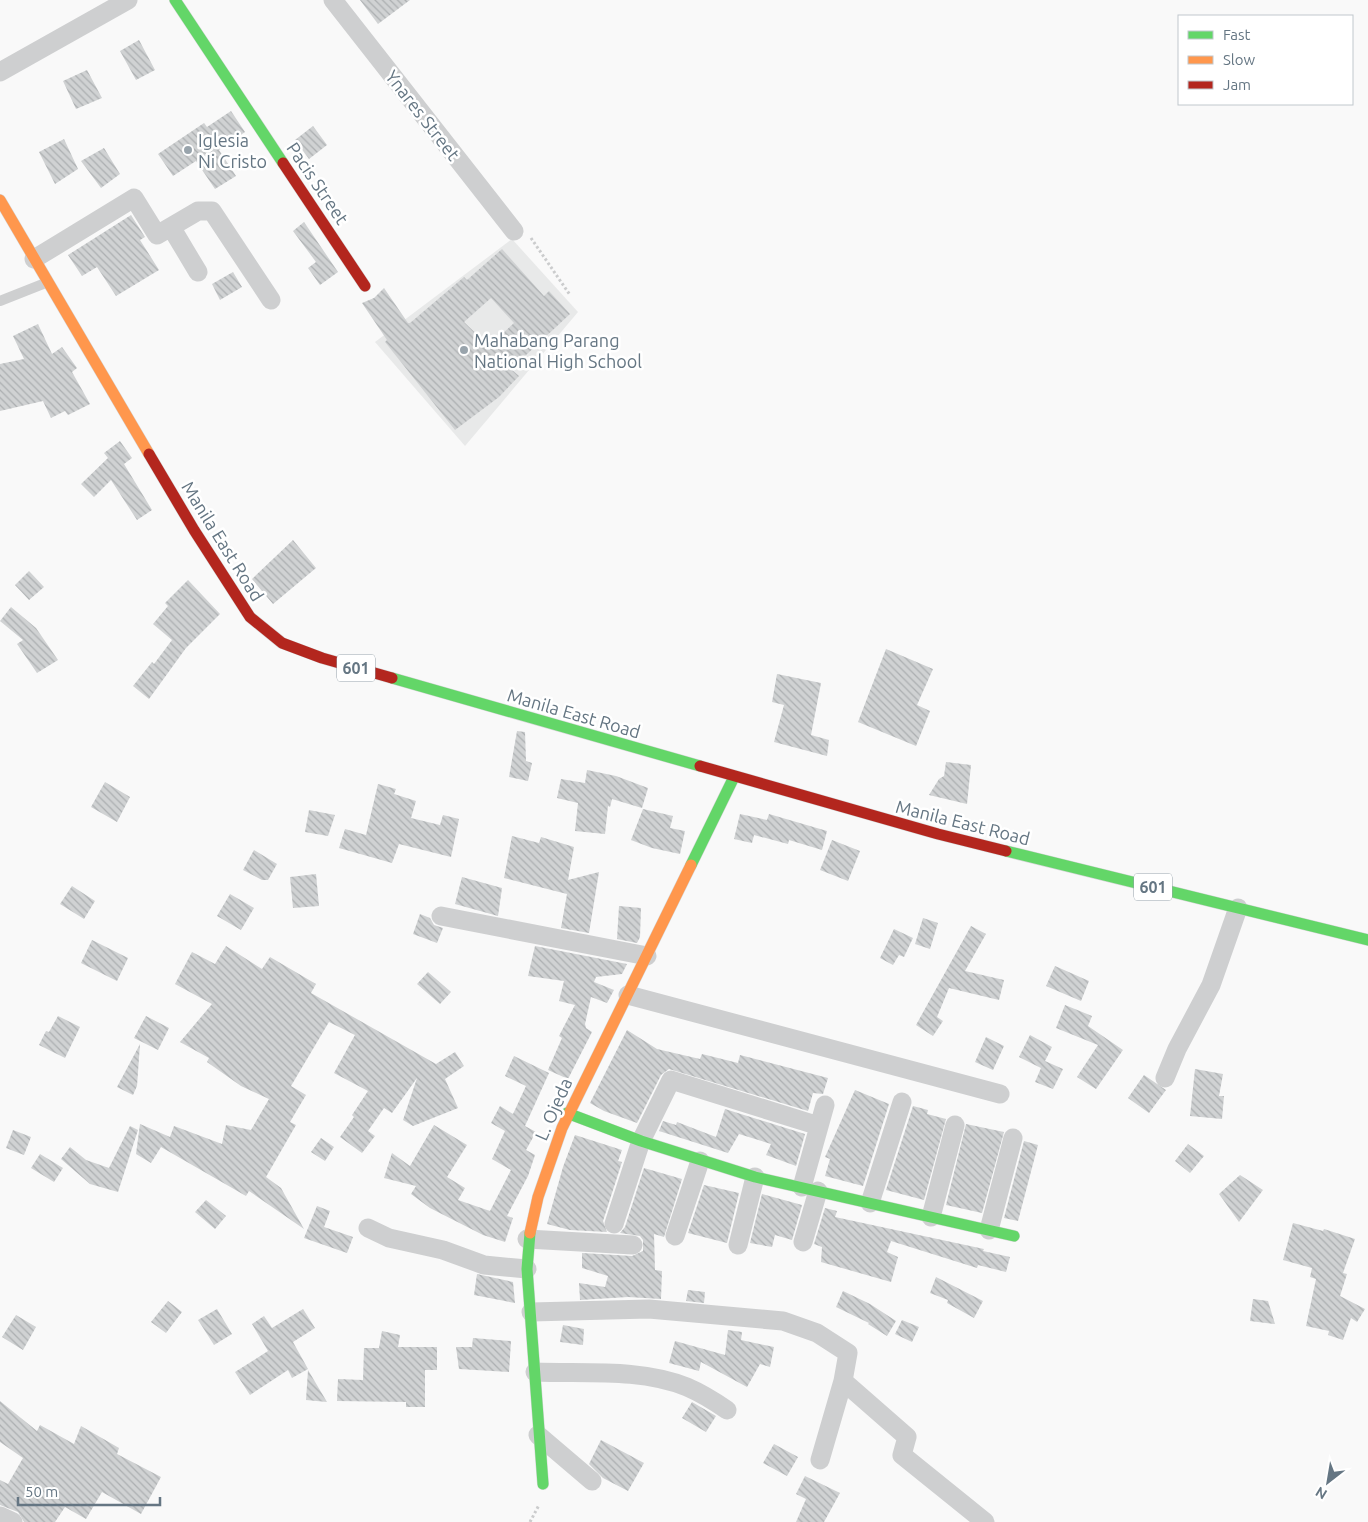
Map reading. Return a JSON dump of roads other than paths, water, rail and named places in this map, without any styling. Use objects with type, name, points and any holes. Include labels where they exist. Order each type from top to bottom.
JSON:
[{"type":"main road","name":"Pacis Street","points":[[175,0],[365,286]]},
{"type":"main road","name":"Manila East Road","points":[[0,200],[194,530],[250,617],[282,643],[322,658],[938,834],[1368,940]]},
{"type":"main road","name":"L. Ojeda","points":[[543,1484],[527,1269],[527,1239],[538,1197],[567,1112],[628,995],[734,777]]},
{"type":"main road","points":[[567,1112],[640,1141],[756,1177],[1014,1236]]},
{"type":"street","points":[[0,72],[128,0]]},
{"type":"street","name":"Ynares Street","points":[[333,0],[514,231]]},
{"type":"street","points":[[34,259],[134,198],[198,272]]},
{"type":"street","points":[[164,231],[198,211],[212,211],[271,300]]},
{"type":"street","points":[[1166,1078],[1177,1049],[1211,985],[1238,908]]},
{"type":"street","points":[[441,916],[647,956]]},
{"type":"street","points":[[628,995],[1000,1094]]},
{"type":"street","points":[[614,1224],[640,1141],[670,1080],[819,1126]]},
{"type":"street","points":[[870,1203],[902,1102]]},
{"type":"street","points":[[803,1242],[819,1126],[825,1106]]},
{"type":"street","points":[[931,1217],[955,1125]]},
{"type":"street","points":[[989,1230],[1013,1138]]},
{"type":"street","points":[[675,1236],[700,1161]]},
{"type":"street","points":[[738,1245],[756,1177]]},
{"type":"street","points":[[368,1228],[389,1238],[443,1250],[484,1265],[527,1269]]},
{"type":"street","points":[[527,1239],[633,1245]]},
{"type":"street","points":[[531,1312],[649,1309],[783,1321],[816,1333],[848,1353],[843,1381],[820,1460]]},
{"type":"street","points":[[535,1372],[656,1378],[685,1386],[726,1410]]},
{"type":"street","points":[[843,1381],[907,1437],[902,1455],[984,1522]]},
{"type":"street","points":[[538,1435],[592,1482]]},
{"type":"street","points":[[0,1516],[13,1522]]},
{"type":"lane","points":[[0,301],[48,282]]},
{"type":"place","name":"Iglesia Ni Cristo","points":[[188,150]]},
{"type":"place","name":"Mahabang Parang National High School","points":[[464,350]]}]
